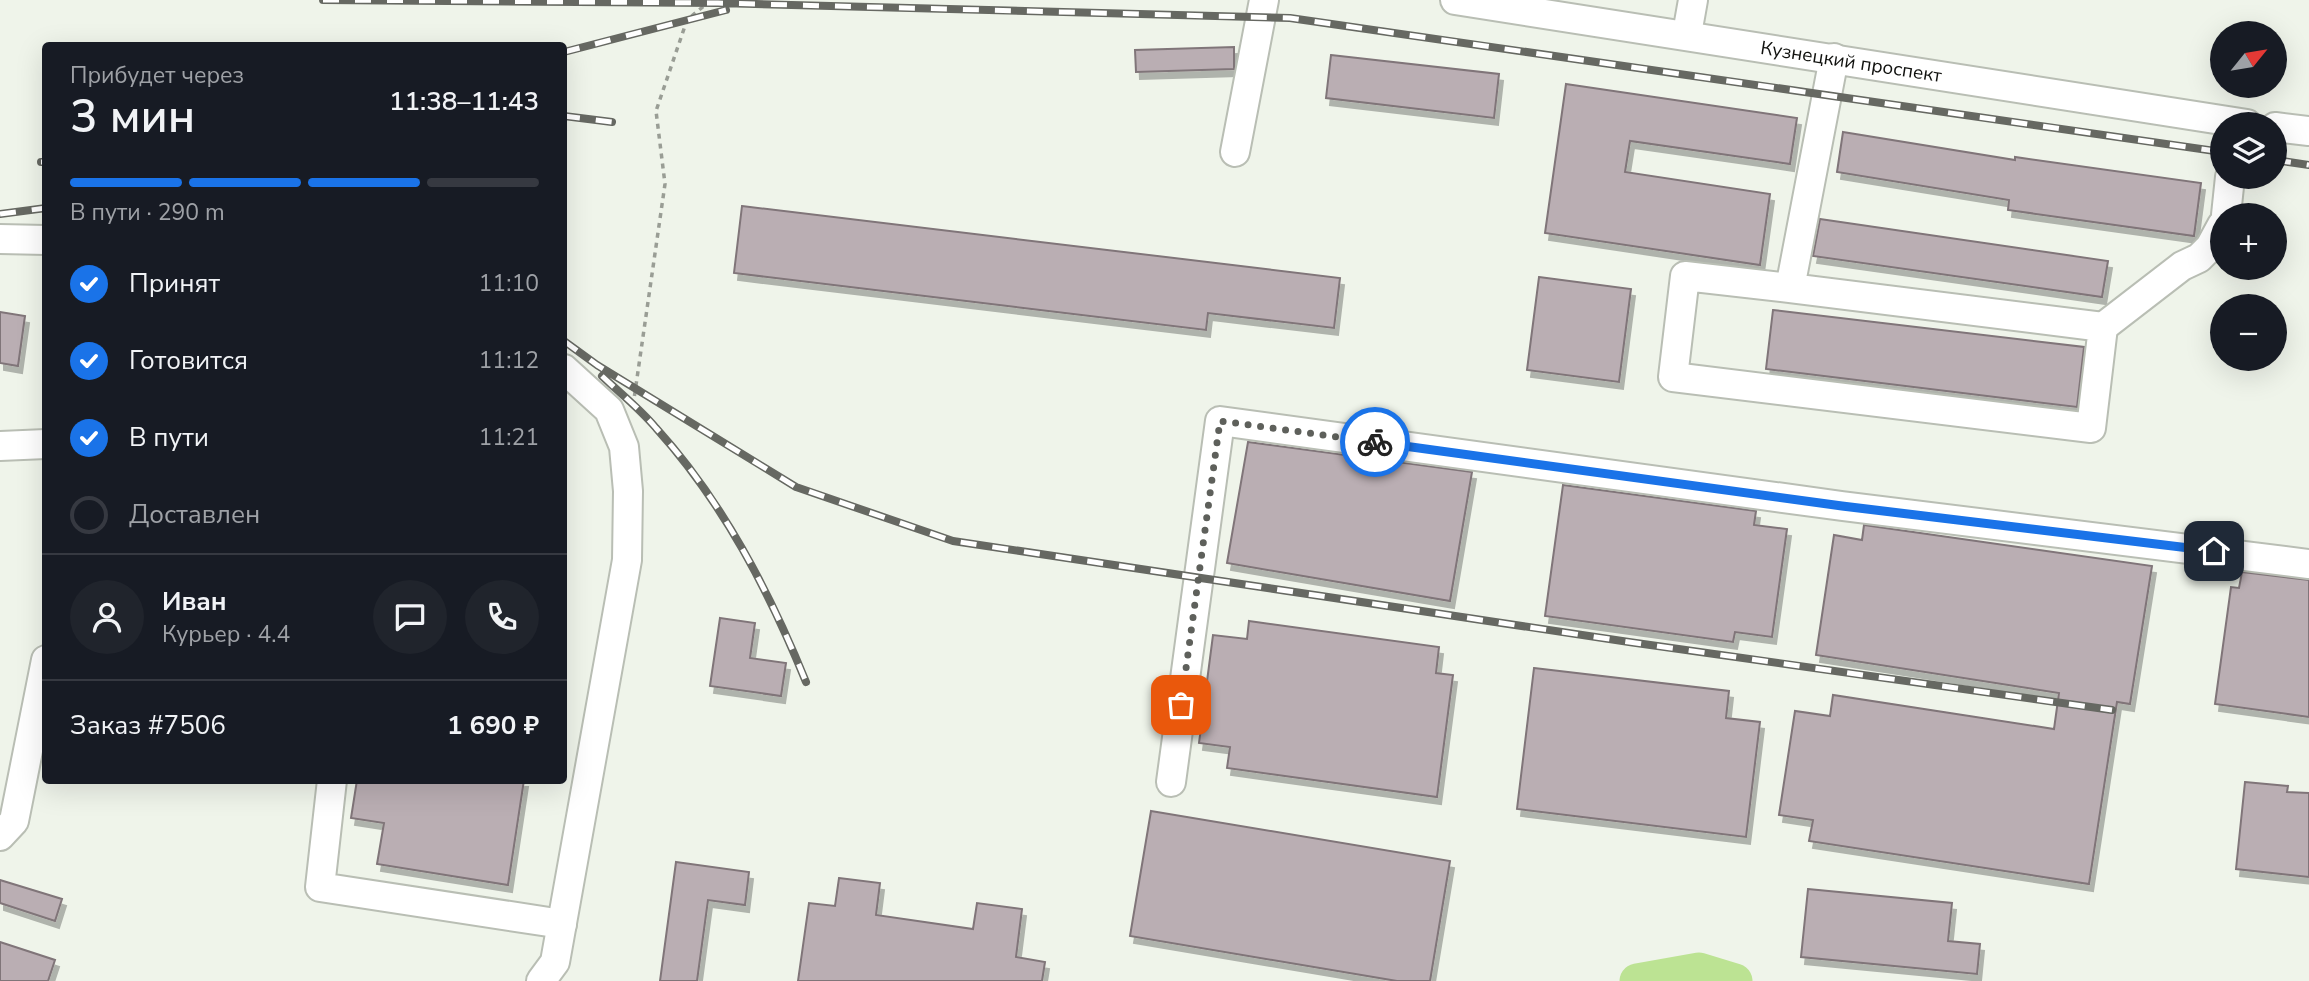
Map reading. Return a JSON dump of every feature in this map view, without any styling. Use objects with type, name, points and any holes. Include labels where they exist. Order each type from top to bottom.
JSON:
[{"type":"street","points":[[1234,152],[1264,0]]},
{"type":"street","name":"Кузнецкий проспект","points":[[1455,0],[1686,34],[2210,119]]},
{"type":"street","points":[[1686,34],[1693,0]]},
{"type":"street","points":[[1790,288],[1833,58]]},
{"type":"street","points":[[2287,128],[2309,131]]},
{"type":"street","points":[[0,239],[42,240]]},
{"type":"street","points":[[2103,327],[2091,428],[1673,377],[1685,276],[2103,327],[2182,266],[2199,258],[2210,247]]},
{"type":"street","points":[[541,981],[555,962],[626,560],[628,491],[624,447],[610,410],[567,372]]},
{"type":"street","points":[[1171,782],[1220,421],[1828,504],[2309,564]]},
{"type":"street","points":[[0,446],[42,444]]},
{"type":"street","points":[[0,836],[15,821],[42,681]]},
{"type":"street","points":[[332,784],[320,887],[562,924]]},
{"type":"path","points":[[624,447],[637,390],[665,184],[656,111],[687,20],[711,0]]},
{"type":"building","points":[[1234,47],[1234,69],[1136,72],[1135,50]]},
{"type":"building","points":[[1331,55],[1499,74],[1494,118],[1326,98]]},
{"type":"building","points":[[1566,84],[1797,118],[1790,164],[1630,141],[1625,172],[1770,194],[1760,265],[1545,233]]},
{"type":"building","points":[[1843,132],[2015,160],[2015,157],[2201,183],[2194,236],[2008,210],[2009,200],[1837,172]]},
{"type":"building","points":[[742,206],[1340,278],[1334,328],[1208,313],[1206,330],[734,273]]},
{"type":"building","points":[[1820,219],[2108,261],[2102,297],[1813,256]]},
{"type":"building","points":[[1539,277],[1631,289],[1619,382],[1527,370]]},
{"type":"building","points":[[1773,310],[2084,347],[2077,407],[1766,369]]},
{"type":"building","points":[[0,312],[25,316],[18,366],[0,363]]},
{"type":"building","points":[[1248,442],[1472,472],[1450,601],[1227,563]]},
{"type":"building","points":[[1563,485],[1756,511],[1754,525],[1787,529],[1772,637],[1735,632],[1733,642],[1545,616]]},
{"type":"building","points":[[1864,525],[2152,566],[2130,704],[2117,702],[2089,884],[1809,841],[1813,820],[1779,815],[1795,711],[1830,716],[1833,695],[2054,729],[2059,693],[1816,655],[1834,535],[1862,540]]},
{"type":"building","points":[[2242,572],[2309,580],[2309,717],[2215,704],[2231,587],[2239,588]]},
{"type":"building","points":[[720,618],[755,623],[750,658],[786,663],[781,696],[710,686]]},
{"type":"building","points":[[1249,621],[1439,647],[1436,673],[1453,675],[1437,797],[1227,768],[1230,747],[1199,743],[1213,635],[1247,639]]},
{"type":"building","points":[[1534,668],[1729,691],[1726,718],[1760,722],[1746,837],[1517,809]]},
{"type":"building","points":[[2245,782],[2288,786],[2287,792],[2309,793],[2309,877],[2236,869]]},
{"type":"building","points":[[356,784],[523,784],[508,885],[377,864],[384,823],[351,818]]},
{"type":"building","points":[[1151,811],[1450,861],[1430,981],[1397,981],[1130,936]]},
{"type":"building","points":[[676,862],[749,872],[745,905],[708,900],[697,981],[660,981]]},
{"type":"building","points":[[839,878],[880,883],[876,915],[973,929],[977,903],[1022,909],[1016,957],[1045,962],[1042,981],[798,981],[809,903],[835,906]]},
{"type":"building","points":[[0,880],[62,899],[55,921],[0,903]]},
{"type":"building","points":[[1808,889],[1952,903],[1948,941],[1980,944],[1977,974],[1801,957]]},
{"type":"building","points":[[0,942],[55,960],[48,981],[0,981]]},
{"type":"waterway","points":[[1637,981],[1699,970],[1735,981]]},
{"type":"railway","points":[[323,0],[718,3],[1290,18],[2210,150]]},
{"type":"railway","points":[[567,51],[726,10]]},
{"type":"railway","points":[[567,116],[612,122]]},
{"type":"railway","points":[[2287,162],[2309,165]]},
{"type":"railway","points":[[0,214],[42,209]]},
{"type":"railway","points":[[567,343],[597,365],[796,487],[953,541],[1629,642],[2112,710]]},
{"type":"railway","points":[[602,376],[656,428],[680,456],[723,517],[760,581],[806,682]]},
{"type":"way so far","points":[[1181,705],[1220,421],[1375,442]]},
{"type":"route","points":[[1375,442],[1842,506],[2214,551]]}]
